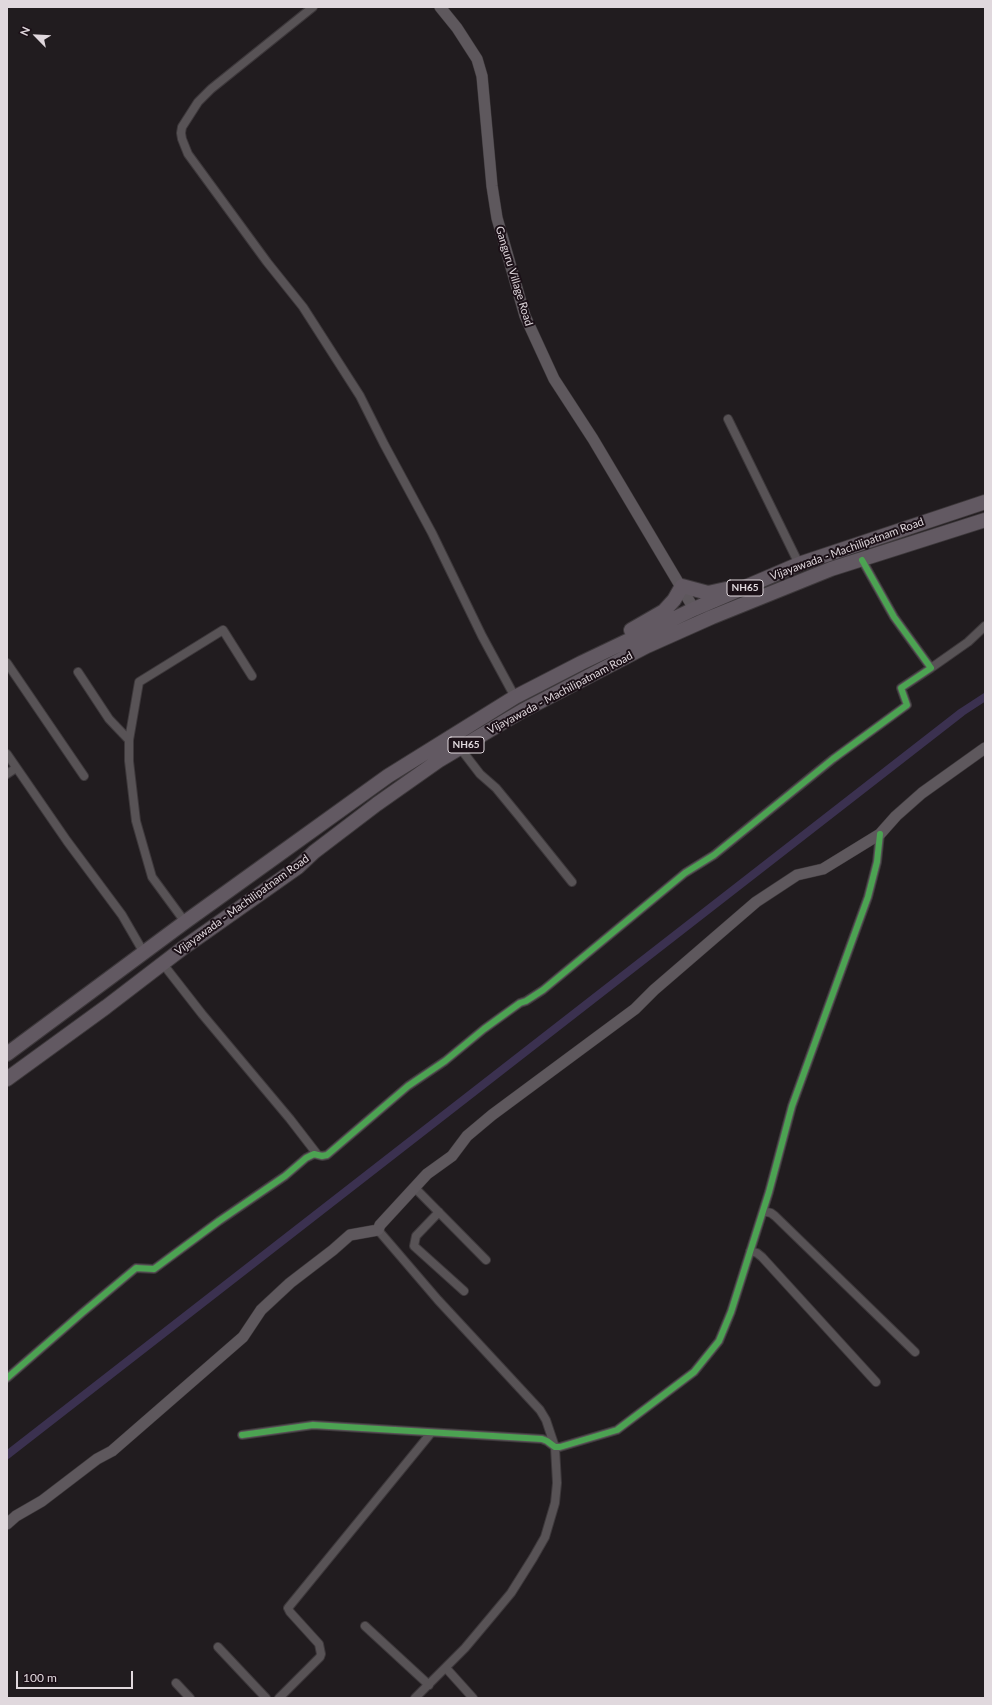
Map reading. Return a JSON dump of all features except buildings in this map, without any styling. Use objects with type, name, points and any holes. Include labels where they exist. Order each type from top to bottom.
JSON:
[{"type":"highway","name":"Vijayawada - Machilipatnam Road","points":[[7,1054],[185,922],[388,776],[515,697],[581,663],[694,609],[799,564],[985,502]]},
{"type":"highway","name":"Vijayawada - Machilipatnam Road","points":[[7,1079],[298,867],[314,852],[377,804],[438,761],[522,711],[647,646],[712,617],[819,574],[985,520]]},
{"type":"highway","points":[[581,663],[585,655],[595,648],[664,611],[674,600],[682,586],[708,593],[725,590],[753,578],[784,571]]},
{"type":"highway","points":[[694,609],[701,614],[799,576],[819,574]]},
{"type":"street","points":[[313,7],[211,89],[198,102],[182,127],[182,140],[193,161],[267,262],[303,306],[360,396],[432,533],[482,636],[515,697]]},
{"type":"street","name":"Ganguru Village Road","points":[[440,7],[457,28],[477,59],[482,76],[492,186],[497,218],[524,316],[554,379],[593,439],[668,566],[682,586],[694,609]]},
{"type":"street","points":[[728,419],[799,564]]},
{"type":"street","points":[[862,560],[894,617],[931,668]]},
{"type":"street","points":[[163,964],[317,1154],[322,1156],[327,1155],[408,1086],[445,1061],[484,1029],[520,1003],[526,1001],[548,986],[685,873],[714,855],[833,759],[907,705],[901,688],[968,642],[985,626]]},
{"type":"street","points":[[185,922],[152,877],[136,821],[132,793],[129,740],[139,682],[223,630],[252,676]]},
{"type":"street","points":[[7,663],[84,776]]},
{"type":"street","points":[[78,672],[109,719],[129,740]]},
{"type":"street","points":[[460,748],[480,774],[496,788],[528,826],[572,882]]},
{"type":"street","points":[[378,1230],[380,1225],[427,1174],[452,1156],[467,1136],[492,1115],[635,1009],[654,990],[756,902],[797,875],[823,869],[880,834],[896,816],[922,793],[985,748]]},
{"type":"street","points":[[7,754],[67,841],[122,915],[144,953]]},
{"type":"street","points":[[7,774],[16,768]]},
{"type":"street","points":[[242,1435],[313,1425],[542,1439],[555,1447],[560,1447],[617,1430],[694,1372],[719,1341],[731,1312],[763,1211],[792,1106],[868,897],[877,862],[880,834]]},
{"type":"street","points":[[7,1378],[136,1268],[154,1269],[218,1221],[285,1176],[306,1158],[317,1154]]},
{"type":"street","points":[[415,1188],[486,1260]]},
{"type":"street","points":[[763,1211],[775,1216],[915,1352]]},
{"type":"street","points":[[439,1212],[416,1236],[414,1246],[464,1290]]},
{"type":"street","points":[[378,1230],[438,1300],[540,1410],[546,1420],[555,1447],[555,1503],[545,1537],[511,1593],[465,1648],[415,1698]]},
{"type":"street","points":[[7,1524],[16,1516],[42,1501],[97,1459],[112,1451],[244,1337],[261,1310],[290,1283],[350,1235],[378,1230]]},
{"type":"street","points":[[750,1251],[757,1253],[762,1257],[876,1382]]},
{"type":"street","points":[[279,1698],[320,1657],[321,1654],[319,1644],[288,1608],[432,1433]]},
{"type":"street","points":[[365,1626],[429,1684]]},
{"type":"street","points":[[218,1647],[266,1698]]},
{"type":"street","points":[[446,1668],[473,1698]]},
{"type":"street","points":[[176,1682],[190,1698]]},
{"type":"waterway","points":[[7,1455],[962,712],[985,697]]},
{"type":"cycle path","points":[[7,1378],[136,1268],[154,1269],[219,1221],[285,1176],[306,1158],[314,1154],[322,1156],[327,1155],[408,1086],[445,1061],[484,1029],[520,1003],[526,1001],[543,990],[685,873],[714,855],[833,759],[907,705],[901,688],[931,668],[894,617],[862,560]]},
{"type":"cycle path","points":[[242,1435],[313,1425],[542,1439],[555,1447],[560,1447],[617,1430],[694,1372],[719,1341],[731,1312],[769,1192],[792,1106],[868,897],[877,862],[880,834]]}]
